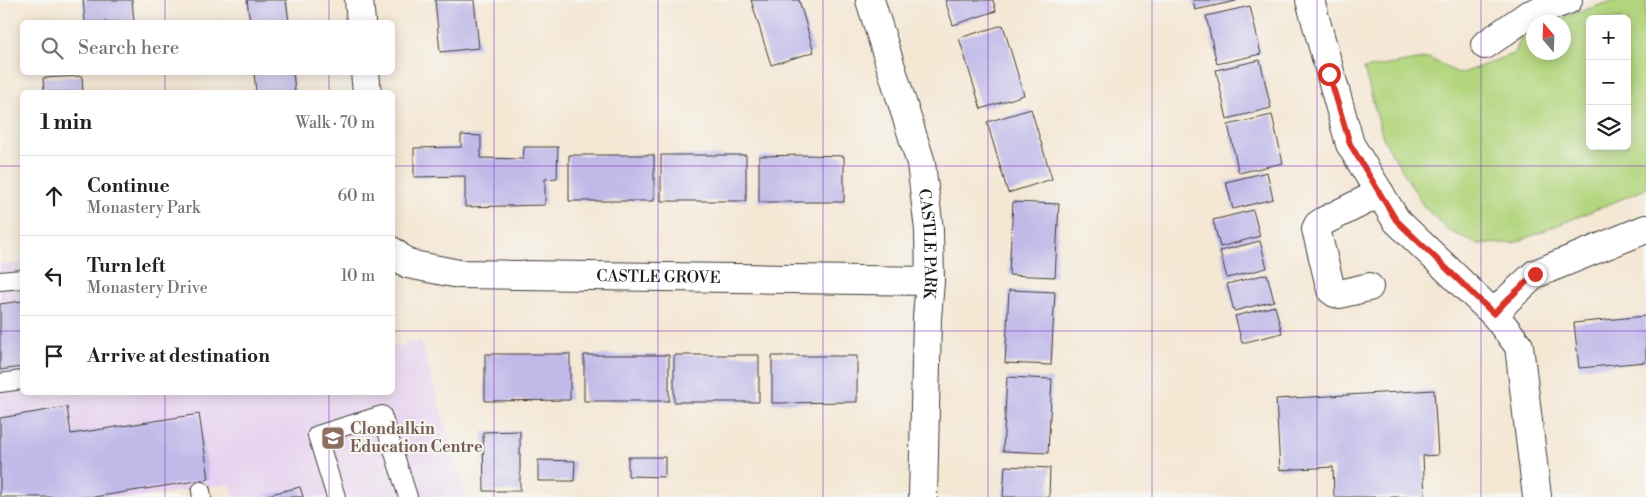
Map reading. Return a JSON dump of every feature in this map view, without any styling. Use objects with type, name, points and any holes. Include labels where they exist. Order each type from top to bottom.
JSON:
[{"type":"street","points":[[359,0],[361,20]]},
{"type":"street","name":"CASTLE PARK","points":[[870,0],[921,163],[929,230],[930,281],[927,318],[923,497]]},
{"type":"street","points":[[1310,0],[1350,144],[1396,220],[1494,314],[1519,346],[1537,497]]},
{"type":"street","points":[[1485,44],[1528,15],[1568,0]]},
{"type":"street","points":[[365,75],[367,90]]},
{"type":"street","points":[[1369,287],[1340,294],[1331,290],[1316,230],[1318,225],[1324,221],[1380,193]]},
{"type":"street","points":[[1494,314],[1535,274],[1646,229]]},
{"type":"street","name":"CASTLE GROVE","points":[[395,253],[408,264],[459,274],[930,281]]},
{"type":"lane","points":[[0,281],[20,279]]},
{"type":"lane","points":[[0,383],[20,380]]},
{"type":"lane","points":[[336,497],[317,435],[382,416],[408,497]]},
{"type":"shaded area","points":[[20,263],[20,395],[395,395],[395,347],[421,341],[466,497],[235,497],[230,484],[141,497],[0,497],[0,264]]},
{"type":"green space","points":[[1615,0],[1646,0],[1646,189],[1514,243],[1477,244],[1449,231],[1424,207],[1383,138],[1364,69],[1429,58],[1460,74],[1515,53],[1523,32],[1526,31],[1526,60],[1571,60],[1570,15]]},
{"type":"building","points":[[83,0],[132,0],[134,20],[85,20]]},
{"type":"building","points":[[247,0],[286,0],[289,20],[250,20]]},
{"type":"building","points":[[435,0],[474,0],[479,48],[440,52]]},
{"type":"building","points":[[751,0],[799,0],[814,52],[771,65]]},
{"type":"building","points":[[945,0],[993,0],[996,11],[953,25]]},
{"type":"building","points":[[1193,0],[1236,0],[1236,1],[1195,10]]},
{"type":"building","points":[[1250,6],[1261,54],[1217,64],[1206,16]]},
{"type":"building","points":[[1003,25],[1024,95],[981,109],[959,38]]},
{"type":"building","points":[[1260,60],[1271,108],[1227,119],[1216,70]]},
{"type":"building","points":[[254,75],[293,75],[295,90],[256,90]]},
{"type":"building","points":[[82,76],[83,90],[44,90],[43,78]]},
{"type":"building","points":[[1031,109],[1052,179],[1008,193],[987,122]]},
{"type":"building","points":[[1272,115],[1283,163],[1239,173],[1228,125]]},
{"type":"building","points":[[461,135],[481,136],[481,158],[523,159],[524,147],[558,147],[557,178],[545,179],[545,205],[465,207],[465,176],[414,177],[414,148],[461,147]]},
{"type":"building","points":[[569,155],[654,155],[654,201],[569,201]]},
{"type":"building","points":[[661,155],[746,155],[746,201],[661,201]]},
{"type":"building","points":[[759,156],[844,156],[844,202],[759,202]]},
{"type":"building","points":[[1267,172],[1273,199],[1233,209],[1226,182]]},
{"type":"building","points":[[1013,202],[1059,204],[1055,277],[1009,275]]},
{"type":"building","points":[[1253,210],[1260,236],[1220,247],[1213,220]]},
{"type":"building","points":[[1260,241],[1267,268],[1227,278],[1220,251]]},
{"type":"building","points":[[1267,274],[1274,301],[1234,311],[1227,284]]},
{"type":"building","points":[[1009,290],[1055,292],[1051,365],[1005,363]]},
{"type":"building","points":[[20,301],[20,367],[0,370],[0,304]]},
{"type":"building","points":[[1275,306],[1282,333],[1242,343],[1235,316]]},
{"type":"building","points":[[1646,316],[1646,362],[1579,368],[1574,323]]},
{"type":"building","points":[[485,354],[570,354],[570,400],[485,401]]},
{"type":"building","points":[[584,355],[669,355],[669,401],[584,401]]},
{"type":"building","points":[[674,355],[759,355],[759,402],[674,402]]},
{"type":"building","points":[[772,356],[857,356],[857,402],[772,403]]},
{"type":"building","points":[[1007,377],[1052,379],[1048,453],[1003,451]]},
{"type":"building","points":[[1434,390],[1438,455],[1423,456],[1425,497],[1334,497],[1333,467],[1280,470],[1276,399]]},
{"type":"building","points":[[67,407],[71,434],[199,414],[209,479],[94,497],[0,497],[0,418]]},
{"type":"building","points":[[520,431],[520,491],[484,491],[483,432]]},
{"type":"building","points":[[628,457],[665,457],[665,477],[628,476]]},
{"type":"building","points":[[538,460],[575,461],[574,481],[538,481]]},
{"type":"building","points":[[1005,466],[1050,468],[1049,497],[1003,497]]},
{"type":"building","points":[[300,487],[303,497],[263,497],[263,496]]},
{"type":"place","name":"Clondalkin Education Centre","points":[[333,438]]},
{"type":"route","points":[[1329,74],[1350,144],[1396,220],[1441,261],[1494,314],[1535,274]]}]
